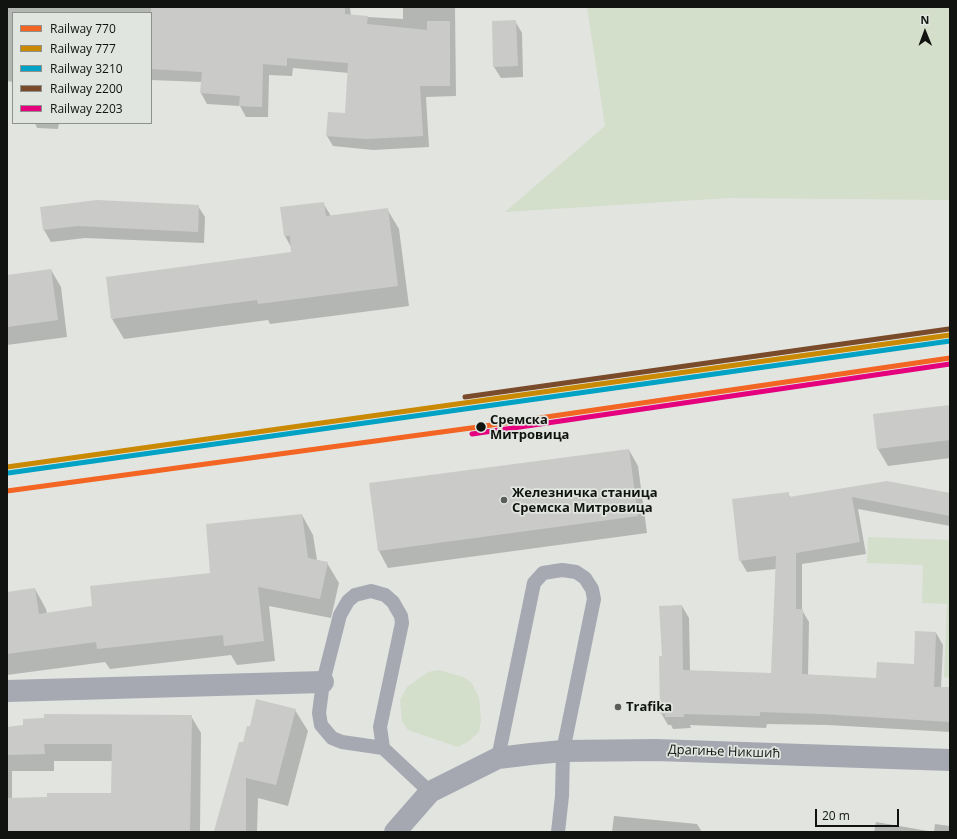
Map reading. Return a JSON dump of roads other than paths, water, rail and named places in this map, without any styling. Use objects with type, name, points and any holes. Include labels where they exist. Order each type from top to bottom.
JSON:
[{"type":"street","points":[[7,691],[323,682]]},
{"type":"street","name":"Драгиње Никшић","points":[[498,758],[563,751],[656,750],[950,760]]},
{"type":"street","points":[[395,832],[430,792],[498,758]]},
{"type":"lane","points":[[498,758],[534,583],[543,573],[562,570],[576,572],[585,578],[592,589],[594,599],[563,751],[562,796],[558,832]]},
{"type":"lane","points":[[383,748],[380,728],[402,623],[397,607],[389,598],[378,592],[371,591],[355,595],[348,601],[340,615],[323,682],[319,713],[321,725],[326,733],[342,742],[383,748],[430,792]]},
{"type":"rail line","name":"2200","points":[[465,397],[949,329]]},
{"type":"rail line","name":"777","points":[[7,467],[950,335]]},
{"type":"rail line","name":"3210","points":[[8,473],[950,341]]},
{"type":"rail line","name":"770","points":[[7,491],[471,428],[950,358]]},
{"type":"rail line","name":"2203","points":[[472,434],[950,364]]},
{"type":"place","name":"Сремска Митровица","points":[[481,427]]},
{"type":"place","name":"Железничка станица Сремска Митровица","points":[[504,500]]},
{"type":"place","name":"Trafika","points":[[618,707]]}]
